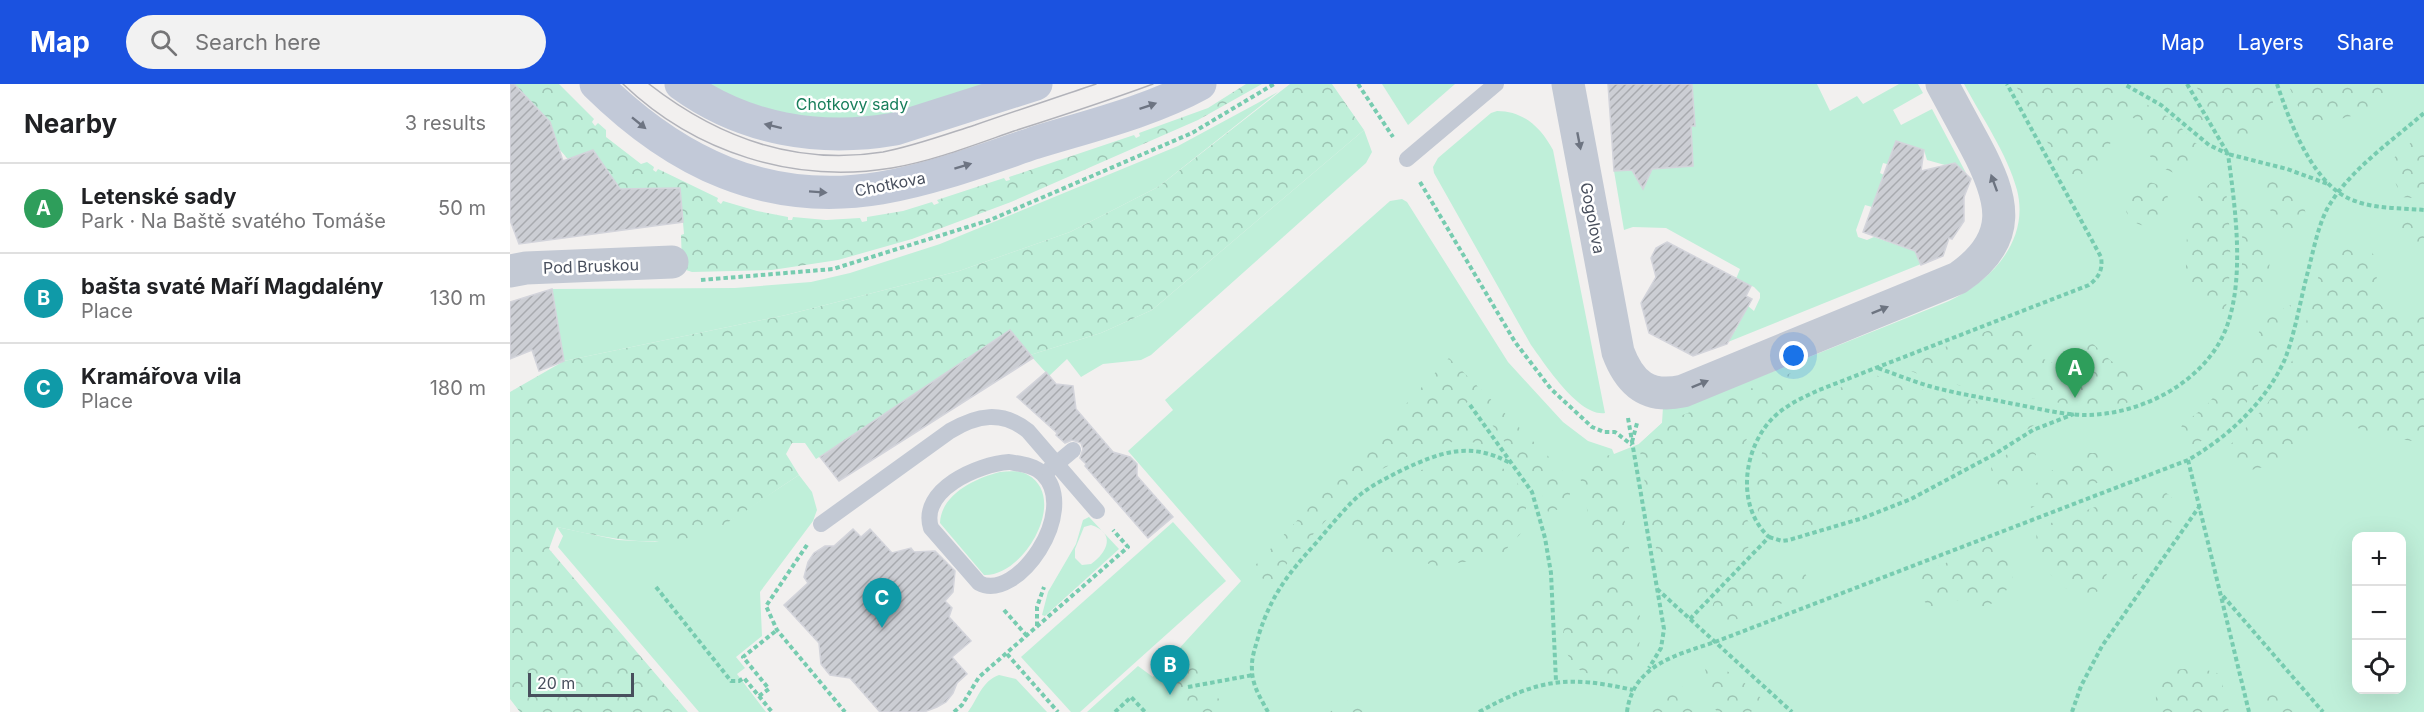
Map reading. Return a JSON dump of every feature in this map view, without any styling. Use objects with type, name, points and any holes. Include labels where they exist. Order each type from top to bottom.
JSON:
[{"type":"main road","name":"Chotkova","points":[[596,84],[622,110],[650,132],[682,153],[711,167],[773,188],[828,193],[882,188],[958,168],[1151,105],[1200,84]]},
{"type":"main road","points":[[681,84],[721,108],[758,123],[812,134],[840,135],[895,129],[1036,84]]},
{"type":"street","name":"Gogolova","points":[[1568,84],[1618,352],[1625,370],[1644,388],[1666,395],[1683,391],[1958,278],[1984,256],[1997,233],[1998,195],[1989,170],[1942,84]]},
{"type":"street","name":"Pod Bruskou","points":[[510,271],[526,268],[685,271]]},
{"type":"lane","points":[[1407,159],[1496,84]]},
{"type":"lane","points":[[821,524],[950,431],[978,418],[1005,417],[1017,422],[1028,431],[1050,469],[1096,511]]},
{"type":"lane","points":[[1050,469],[1052,522],[1045,542],[1031,562],[1007,581],[994,587],[987,587],[979,583],[931,528],[928,518],[931,503],[962,476],[990,464],[1009,462],[1050,469],[1072,450]]},
{"type":"path","points":[[685,271],[833,269],[990,220],[1192,133],[1274,84]]},
{"type":"path","points":[[1358,84],[1387,128]]},
{"type":"path","points":[[2007,84],[2101,257],[2101,273],[2089,285],[1820,390],[1788,406],[1767,424],[1759,436],[1748,474],[1746,490],[1751,512],[1769,537],[1782,541],[1863,519],[1911,499],[1995,454],[2033,430],[2075,414]]},
{"type":"path","points":[[2124,84],[2161,105],[2209,145],[2228,154],[2287,169],[2329,184]]},
{"type":"path","points":[[1877,368],[1930,386],[2085,415],[2125,410],[2161,396],[2191,375],[2206,361],[2227,325],[2237,263],[2236,208],[2228,154],[2187,84]]},
{"type":"path","points":[[2277,84],[2298,139],[2311,161],[2338,192],[2356,202],[2424,210]]},
{"type":"path","points":[[1647,671],[1669,658],[2188,460],[2206,450],[2253,407],[2285,358],[2318,234],[2326,211],[2338,192],[2355,173],[2424,113]]},
{"type":"path","points":[[1407,159],[1515,342],[1551,389],[1593,428],[1604,432],[1615,432],[1632,446]]},
{"type":"path","points":[[1470,405],[1532,492],[1545,538],[1551,573],[1556,681]]},
{"type":"path","points":[[1627,712],[1633,690],[1661,648],[1664,638],[1632,446],[1638,417]]},
{"type":"path","points":[[1268,712],[1254,684],[1253,653],[1268,608],[1277,590],[1353,501],[1366,490],[1420,462],[1446,452],[1480,452],[1496,455],[1510,463]]},
{"type":"path","points":[[2188,460],[2249,712]]},
{"type":"path","points":[[2072,712],[2081,686],[2102,646],[2200,507]]},
{"type":"path","points":[[954,712],[962,705],[979,677],[1128,546],[1096,511]]},
{"type":"path","points":[[821,524],[766,606],[777,630],[845,712]]},
{"type":"path","points":[[1690,619],[1769,537]]},
{"type":"path","points":[[656,587],[731,681],[744,678],[772,712]]},
{"type":"path","points":[[1657,589],[1792,712]]},
{"type":"path","points":[[2222,595],[2323,712]]},
{"type":"path","points":[[1002,608],[1027,636]]},
{"type":"path","points":[[759,696],[769,689],[743,657],[777,630]]},
{"type":"path","points":[[1007,654],[1058,712]]},
{"type":"path","points":[[1188,687],[1253,675]]},
{"type":"path","points":[[1479,712],[1510,695],[1556,681],[1605,683],[1633,690]]},
{"type":"path","points":[[1115,712],[1131,697],[1145,712]]},
{"type":"green space","points":[[514,84],[559,84],[594,119],[592,122],[595,126],[598,123],[606,130],[606,137],[641,164],[647,162],[654,167],[653,170],[656,172],[658,169],[718,198],[717,201],[721,204],[723,201],[788,217],[788,220],[792,220],[793,217],[826,220],[860,218],[862,222],[867,221],[867,217],[903,211],[932,202],[934,205],[939,203],[937,200],[1004,178],[1006,181],[1010,180],[1009,177],[1134,135],[1136,138],[1140,136],[1139,133],[1208,108],[1246,84],[1262,84],[1198,120],[1011,202],[912,239],[838,260],[772,270],[692,272],[686,270],[682,263],[681,235],[684,234],[680,189],[620,189],[593,150],[568,159],[560,150],[550,122]]},
{"type":"green space","name":"Chotkovy sady","points":[[697,84],[1007,84],[901,119],[795,121]]},
{"type":"green space","points":[[1290,84],[1332,84],[1364,130],[1152,310],[1101,333],[1030,355],[865,428],[816,459],[805,443],[792,443],[786,454],[799,475],[725,524],[705,533],[685,539],[642,541],[599,536],[557,527],[549,549],[688,712],[520,712],[510,699],[510,392],[564,361],[786,315],[959,271],[1070,232],[1158,187]]},
{"type":"green space","points":[[1382,84],[1455,84],[1408,125]]},
{"type":"green space","points":[[1692,84],[1817,84],[1830,111],[1857,96],[1863,104],[1899,84],[1918,84],[1923,93],[1893,110],[1901,125],[1932,109],[1966,173],[1955,163],[1945,165],[1927,160],[1924,150],[1914,147],[1889,160],[1887,164],[1883,163],[1880,173],[1884,175],[1872,207],[1865,205],[1856,230],[1858,237],[1867,240],[1874,237],[1915,251],[1919,259],[1926,262],[1718,346],[1727,327],[1735,331],[1748,306],[1754,311],[1760,293],[1754,287],[1736,279],[1740,269],[1666,228],[1633,227],[1624,230],[1614,171],[1632,170],[1636,178],[1647,178],[1652,169],[1693,166],[1691,126],[1695,125]]},
{"type":"green space","points":[[1964,84],[2424,84],[2424,712],[1087,712],[1138,666],[1153,677],[1241,581],[1128,451],[1173,410],[1165,400],[1390,201],[1402,199],[1407,202],[1508,362],[1563,422],[1588,441],[1612,449],[1614,454],[1639,444],[1662,423],[1663,407],[1684,407],[1949,301],[1965,293],[1979,282],[2004,257],[2018,226],[2020,209],[2013,177]]},
{"type":"green space","points":[[2015,84],[2112,84],[2175,121],[2194,142],[2208,151],[2194,168],[2182,176],[2173,173],[2157,164],[2147,152],[2145,136],[2148,126],[2126,114],[2104,154],[2097,162],[2079,176],[2068,179]]},
{"type":"green space","points":[[2138,84],[2181,84],[2206,123],[2206,128],[2202,132],[2171,102]]},
{"type":"green space","points":[[2195,84],[2266,84],[2272,98],[2273,115],[2258,135],[2243,141],[2235,140],[2218,125]]},
{"type":"green space","points":[[2288,84],[2388,84],[2386,94],[2370,111],[2314,126],[2305,122]]},
{"type":"green space","points":[[1278,92],[1158,187],[1070,232],[959,271],[786,315],[564,361],[552,289],[735,288],[811,282],[850,273],[940,244],[1178,146]]},
{"type":"green space","points":[[1497,111],[1515,114],[1531,122],[1553,150],[1605,413],[1584,407],[1574,398],[1531,345],[1434,173],[1433,167],[1438,158],[1491,113]]},
{"type":"green space","points":[[1364,130],[1372,152],[1366,163],[1151,355],[1141,360],[1103,364],[1081,377],[1067,359],[1049,376],[1030,355],[1101,333],[1152,310]]},
{"type":"green space","points":[[2424,131],[2424,199],[2401,197],[2388,163]]},
{"type":"green space","points":[[2265,172],[2285,181],[2297,190],[2304,204],[2307,226],[2301,230],[2288,230],[2275,220],[2264,186]]},
{"type":"green space","points":[[2224,177],[2230,228],[2230,262],[2225,313],[2217,313],[2190,288],[2187,278],[2186,252],[2193,208],[2198,197],[2208,185]]},
{"type":"green space","points":[[2147,182],[2162,189],[2169,204],[2162,219],[2147,226],[2132,219],[2125,204],[2132,189]]},
{"type":"green space","points":[[2239,192],[2259,207],[2270,266],[2265,287],[2255,298],[2239,308],[2243,249]]},
{"type":"green space","points":[[2398,220],[2424,222],[2424,255],[2398,236]]},
{"type":"green space","points":[[2349,242],[2366,246],[2374,257],[2377,292],[2383,308],[2394,315],[2403,315],[2424,304],[2424,443],[2364,433],[2344,416],[2323,423],[2304,444],[2276,464],[2251,470],[2221,457],[2266,405],[2282,381],[2304,331],[2323,259],[2329,249]]},
{"type":"green space","points":[[2291,305],[2275,351],[2255,391],[2225,425],[2183,450],[2180,432],[2182,425],[2206,406],[2241,365],[2263,325],[2273,314]]},
{"type":"green space","points":[[2024,317],[2032,347],[2040,357],[2047,361],[2056,364],[2065,360],[2081,341],[2090,341],[2111,361],[2145,377],[2157,391],[2124,404],[2083,407],[1935,381],[1911,371],[1911,362],[1916,358]]},
{"type":"green space","points":[[1449,358],[1560,468],[1569,482],[1570,489],[1570,495],[1563,506],[1548,513],[1536,481],[1473,398],[1462,406],[1490,446],[1458,441],[1420,451],[1383,468],[1351,493],[1272,582],[1248,573]]},
{"type":"green space","points":[[1791,373],[1797,391],[1774,406],[1751,431],[1742,454],[1736,483],[1741,508],[1757,538],[1700,600],[1691,600],[1684,594],[1658,555],[1653,538],[1639,444],[1662,423]]},
{"type":"green space","points":[[1875,375],[1927,391],[2035,413],[2040,420],[1963,467],[1903,496],[1859,512],[1785,532],[1772,529],[1760,515],[1754,494],[1762,452],[1770,431],[1778,421],[1803,404]]},
{"type":"green space","points":[[2024,444],[2036,454],[2034,468],[2024,483],[2006,490],[1994,480],[1991,464]]},
{"type":"green space","points":[[2088,453],[2111,455],[2119,461],[2126,472],[2031,508],[2029,492],[2035,484],[2063,464]]},
{"type":"green space","points":[[1614,454],[1642,629],[1639,646],[1626,674],[1613,678],[1586,673],[1573,664],[1564,645],[1563,635],[1565,626],[1593,585],[1589,518],[1577,463]]},
{"type":"green space","points":[[1457,459],[1495,462],[1514,477],[1527,500],[1523,531],[1500,556],[1434,567],[1417,557],[1376,554],[1360,544],[1349,518],[1360,507],[1398,481],[1427,468]]},
{"type":"green space","points":[[1000,472],[1025,473],[1040,486],[1044,501],[1043,517],[1026,550],[1014,563],[999,572],[984,575],[940,523],[946,504],[961,489],[981,478]]},
{"type":"green space","points":[[799,475],[812,492],[817,510],[813,521],[760,592],[762,636],[736,657],[745,668],[737,674],[766,712],[699,712],[558,547],[563,536],[557,527],[618,540],[655,542],[723,525]]},
{"type":"green space","points":[[2148,488],[2160,490],[2172,498],[2177,514],[2130,585],[2120,585],[2108,570],[2102,589],[2085,598],[2069,590],[2043,565],[2038,553],[2037,528]]},
{"type":"green space","points":[[1089,517],[1103,532],[1091,525],[1084,527],[1075,549],[1075,558],[1082,565],[1091,564],[1102,554],[1107,543],[1104,533],[1119,549],[1045,616],[1042,615],[1048,592],[1076,544],[1083,520]]},
{"type":"green space","points":[[1173,522],[1226,581],[1080,712],[1071,712],[1021,657]]},
{"type":"green space","points":[[1999,542],[2014,572],[2008,588],[1998,599],[1985,606],[1968,609],[1961,601],[1952,600],[1935,609],[1925,602],[1920,594],[1923,572]]},
{"type":"green space","points":[[1759,556],[1753,578],[1756,584],[1762,584],[1781,569],[1790,567],[1804,572],[1816,591],[1739,619],[1721,621],[1711,611],[1714,601]]},
{"type":"green space","points":[[1173,655],[1199,663],[1210,676],[1185,682],[1187,696],[1210,691],[1219,699],[1225,712],[1189,712],[1153,677]]},
{"type":"green space","points":[[1705,665],[1730,672],[1762,699],[1751,712],[1717,712],[1709,695]]},
{"type":"green space","points":[[2200,668],[2220,674],[2229,712],[2158,712],[2157,690],[2165,675],[2177,670]]},
{"type":"green space","points":[[999,675],[1016,679],[1047,712],[968,712],[988,681]]},
{"type":"green space","points":[[1675,678],[1688,694],[1693,712],[1650,712],[1656,699]]},
{"type":"green space","points":[[2270,681],[2277,684],[2301,712],[2268,712],[2263,689],[2265,683]]},
{"type":"green space","points":[[1358,699],[1372,705],[1379,712],[1330,712],[1342,702]]},
{"type":"building","points":[[510,84],[514,84],[550,122],[563,161],[593,150],[620,189],[680,188],[683,222],[519,244],[510,220]]},
{"type":"building","points":[[1608,84],[1692,84],[1695,126],[1691,126],[1693,166],[1652,169],[1643,189],[1632,170],[1614,171]]},
{"type":"building","points":[[1896,141],[1924,150],[1921,171],[1955,163],[1971,179],[1964,197],[1964,221],[1952,239],[1949,238],[1943,256],[1921,265],[1915,251],[1863,232]]},
{"type":"building","points":[[1667,242],[1751,286],[1746,296],[1752,299],[1727,344],[1693,356],[1649,333],[1641,303],[1656,277],[1651,258],[1656,248]]},
{"type":"building","points":[[552,289],[564,361],[539,371],[532,350],[510,359],[510,302]]},
{"type":"building","points":[[1010,330],[1033,358],[839,481],[820,457]]},
{"type":"building","points":[[1046,372],[1056,384],[1073,386],[1076,409],[1113,452],[1130,457],[1137,464],[1137,476],[1173,517],[1148,538],[1085,466],[1086,464],[1080,458],[1083,449],[1081,443],[1072,440],[1065,443],[1017,397]]},
{"type":"building","points":[[853,529],[861,537],[870,529],[892,553],[911,548],[914,552],[935,551],[955,571],[953,592],[945,601],[952,608],[949,617],[971,641],[952,657],[967,674],[957,683],[946,702],[937,707],[924,712],[880,712],[850,678],[830,675],[821,664],[819,643],[784,605],[808,583],[804,577],[808,562],[814,553],[825,546],[834,546]]},
{"type":"tram line","points":[[623,84],[651,108],[682,128],[714,145],[748,158],[783,167],[855,172],[892,168],[938,157],[1153,84]]},
{"type":"tram line","points":[[649,84],[675,103],[730,132],[789,151],[819,155],[883,152],[975,125],[1096,84]]},
{"type":"place","name":"Letenské sady","points":[[2075,398]]},
{"type":"place","name":"Kramářova vila","points":[[882,628]]},
{"type":"place","name":"bašta svaté Maří Magdalény","points":[[1170,695]]}]
